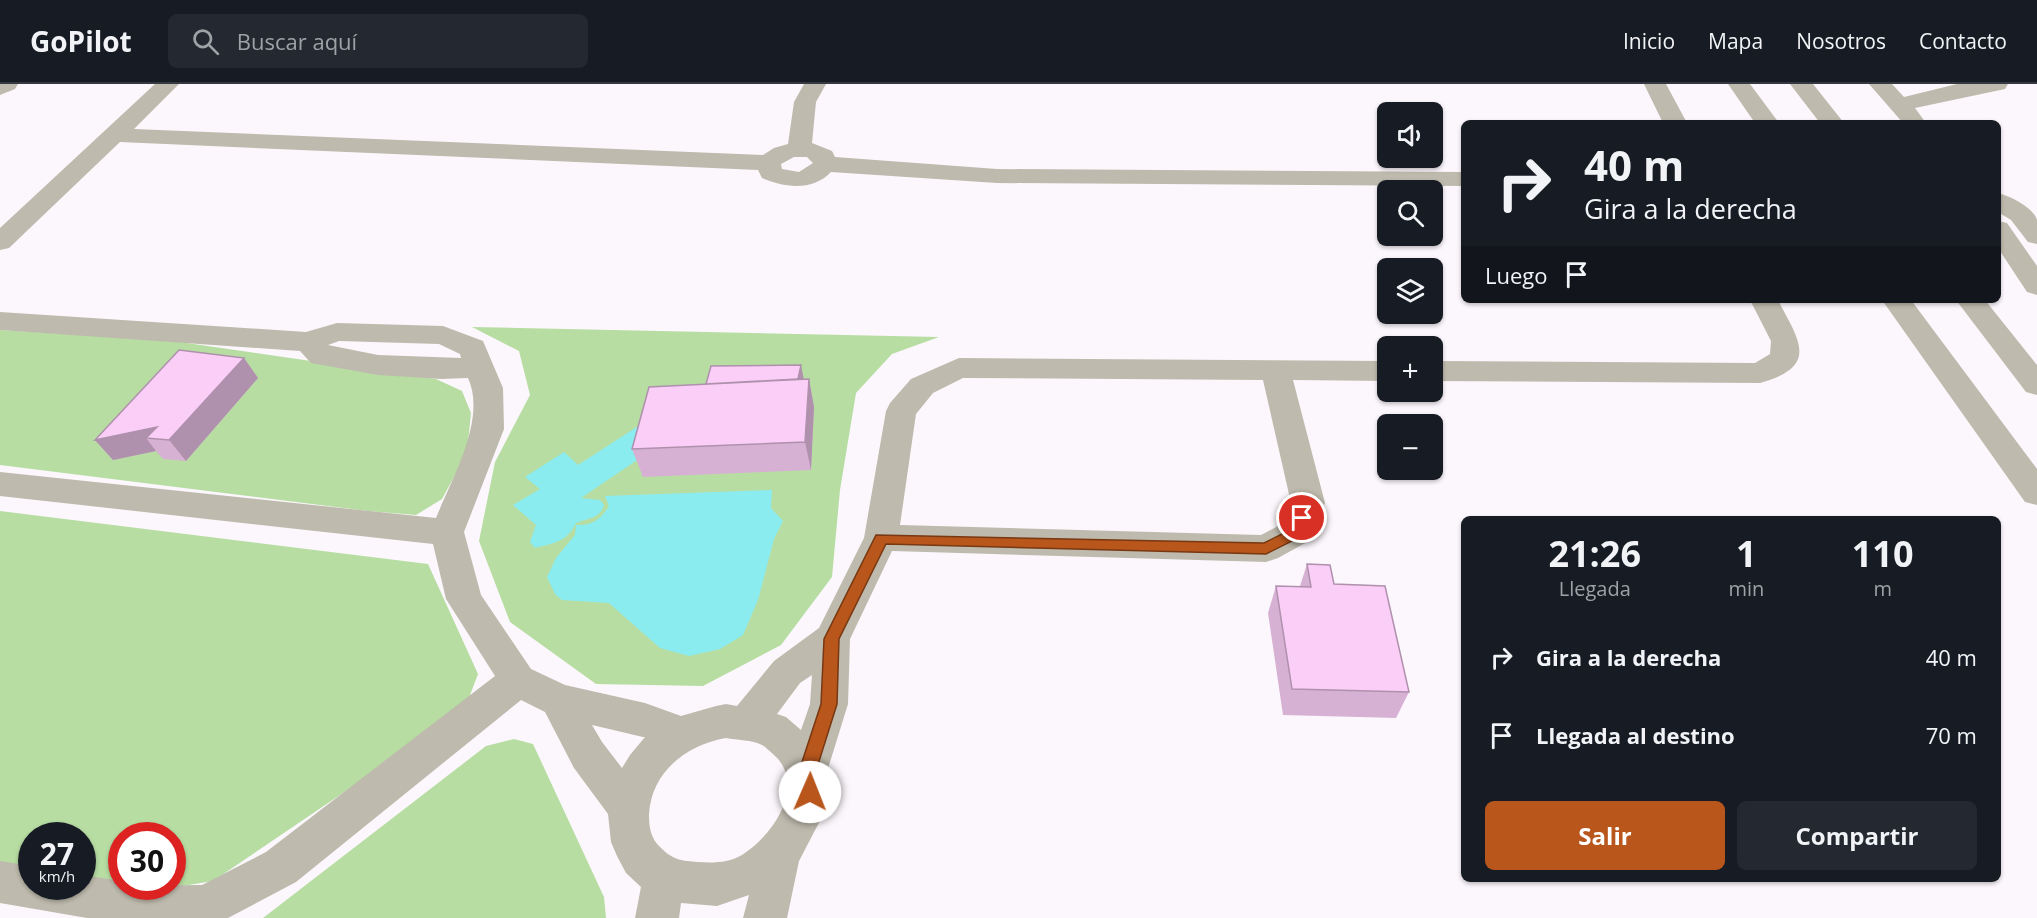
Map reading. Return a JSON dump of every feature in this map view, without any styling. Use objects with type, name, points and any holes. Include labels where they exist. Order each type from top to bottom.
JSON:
[{"type":"street","points":[[0,88],[7,84]]},
{"type":"street","points":[[0,242],[168,84]]},
{"type":"street","points":[[799,149],[805,102],[815,84]]},
{"type":"street","points":[[1655,84],[1673,120]]},
{"type":"street","points":[[1739,84],[1765,120]]},
{"type":"street","points":[[1801,84],[1830,120]]},
{"type":"street","points":[[1880,84],[1914,120]]},
{"type":"street","points":[[1900,105],[1960,90],[1997,84]]},
{"type":"street","points":[[113,135],[769,163]]},
{"type":"street","points":[[799,149],[813,150],[823,156],[825,164],[818,174],[802,179],[783,179],[771,173],[769,163],[775,156],[799,149]]},
{"type":"street","points":[[825,164],[996,176],[1461,179]]},
{"type":"street","points":[[2001,204],[2013,218],[2037,236]]},
{"type":"street","points":[[2013,218],[2037,286]]},
{"type":"street","points":[[1443,371],[1760,373],[1785,359],[1785,341],[1766,303]]},
{"type":"street","points":[[1898,303],[2037,493]]},
{"type":"street","points":[[1972,303],[2037,385]]},
{"type":"street","points":[[0,321],[308,342],[321,356],[378,365],[441,369],[478,367],[488,388],[488,429],[447,532],[464,599],[518,680],[558,700],[645,720],[682,734]]},
{"type":"street","points":[[808,771],[829,704],[832,639],[881,538],[900,411],[922,386],[959,368],[1377,371]]},
{"type":"street","points":[[881,538],[1266,549],[1295,533],[1308,503],[1275,370]]},
{"type":"street","points":[[0,484],[447,532]]},
{"type":"street","points":[[748,721],[787,672],[832,639]]},
{"type":"street","points":[[0,882],[143,906],[205,907],[281,867],[518,680]]},
{"type":"street","points":[[558,700],[588,755],[628,807]]},
{"type":"street","points":[[726,721],[748,721],[775,730],[796,747],[808,771],[810,792],[806,814],[795,835],[779,854],[759,871],[736,881],[711,887],[686,885],[661,898],[646,865],[634,848],[628,828],[628,807],[637,778],[657,753],[682,734],[704,725],[726,721]]},
{"type":"street","points":[[765,918],[779,854]]},
{"type":"green space","points":[[472,327],[939,337],[892,354],[856,393],[840,490],[832,577],[781,645],[703,686],[596,684],[510,622],[479,541],[495,462],[530,395],[519,351]]},
{"type":"green space","points":[[0,330],[166,340],[436,379],[462,391],[471,413],[467,453],[442,499],[416,515],[0,465]]},
{"type":"green space","points":[[0,511],[428,564],[478,674],[464,711],[213,881],[186,885],[186,822],[108,822],[108,885],[96,882],[96,822],[18,822],[18,868],[0,865]]},
{"type":"green space","points":[[514,739],[533,744],[604,897],[606,918],[263,918],[486,746]]},
{"type":"water","points":[[643,423],[646,454],[581,498],[600,500],[604,505],[600,513],[576,523],[559,541],[535,548],[530,542],[536,525],[513,505],[540,489],[525,477],[564,452],[578,465]]},
{"type":"water","points":[[772,490],[771,508],[783,521],[774,539],[758,600],[743,635],[720,649],[689,656],[660,648],[609,603],[562,600],[555,594],[547,577],[556,558],[575,535],[576,525],[591,523],[606,511],[609,506],[605,496]]},
{"type":"building","points":[[179,350],[244,358],[169,440],[146,438],[157,427],[95,440]]},
{"type":"building","points":[[801,365],[798,379],[706,384],[711,366]]},
{"type":"building","points":[[809,379],[805,442],[632,449],[649,387]]},
{"type":"building","points":[[1307,564],[1330,565],[1334,584],[1385,586],[1409,692],[1292,689],[1276,586],[1311,587]]},
{"type":"route","points":[[810,792],[808,771],[829,704],[832,639],[881,538],[1266,549],[1295,533],[1302,518]]}]
